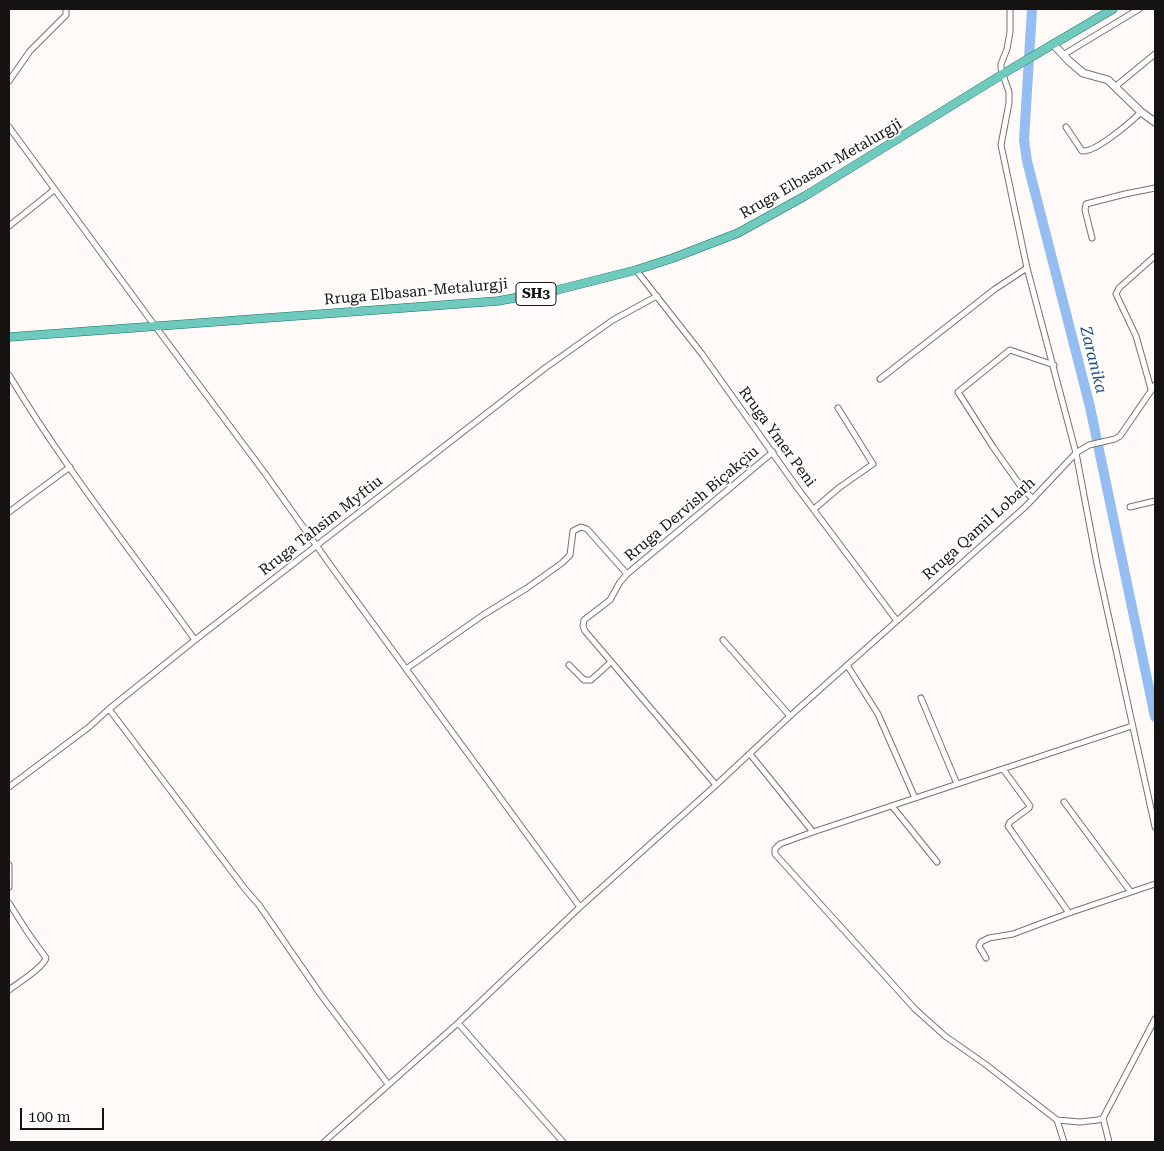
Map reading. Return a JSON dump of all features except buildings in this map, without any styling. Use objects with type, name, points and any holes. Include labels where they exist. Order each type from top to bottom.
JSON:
[{"type":"main road","name":"SH3","points":[[1050,46],[1112,9]]},
{"type":"main road","name":"Rruga Elbasan-Metalurgji","points":[[9,337],[498,301],[558,290],[636,270],[674,258],[738,233],[805,196],[1050,46]]},
{"type":"street","points":[[9,81],[30,51],[66,15],[66,9]]},
{"type":"street","points":[[1010,9],[1008,41],[1001,64],[1009,92],[1009,102],[1000,145],[1027,268],[1076,453],[1097,564],[1155,827]]},
{"type":"street","points":[[1062,55],[1139,9]]},
{"type":"street","points":[[1050,46],[1083,73],[1108,80],[1140,112],[1155,122]]},
{"type":"street","points":[[1116,86],[1155,54]]},
{"type":"street","points":[[1066,127],[1082,151],[1088,151],[1113,135],[1140,112]]},
{"type":"street","points":[[9,127],[239,437],[580,907]]},
{"type":"street","points":[[1092,238],[1085,210],[1086,204],[1155,188]]},
{"type":"street","points":[[9,226],[54,190]]},
{"type":"street","points":[[1153,387],[1136,336],[1116,294],[1118,288],[1155,256]]},
{"type":"street","points":[[880,379],[995,289],[1027,268]]},
{"type":"street","name":"Rruga Ymer Peni","points":[[636,270],[702,354],[896,620]]},
{"type":"street","name":"Rruga Tahsim Myftiu","points":[[9,787],[89,727],[195,640],[316,545],[580,342],[613,320],[657,296]]},
{"type":"street","points":[[1033,499],[1022,488],[993,447],[958,392],[1010,350],[1054,366]]},
{"type":"street","points":[[9,375],[28,408],[70,468],[195,640]]},
{"type":"street","name":"Rruga Qamil Lobarh","points":[[324,1142],[458,1023],[580,907],[790,716],[1033,499],[1076,453],[1089,445],[1109,441],[1120,436],[1153,387]]},
{"type":"street","points":[[814,509],[840,487],[873,464],[838,408]]},
{"type":"street","name":"Rruga Dervish Biçakçiu","points":[[611,662],[582,626],[584,620],[610,600],[627,574],[773,452]]},
{"type":"street","points":[[9,512],[70,468]]},
{"type":"street","points":[[1130,507],[1155,501]]},
{"type":"street","points":[[406,669],[483,614],[527,588],[562,562],[570,555],[573,531],[581,527],[587,529],[627,574]]},
{"type":"street","points":[[723,640],[790,716]]},
{"type":"street","points":[[569,665],[584,680],[588,681],[611,662],[716,785]]},
{"type":"street","points":[[847,665],[878,714],[915,798]]},
{"type":"street","points":[[921,698],[957,784]]},
{"type":"street","points":[[109,709],[259,905],[316,987],[388,1084]]},
{"type":"street","points":[[1132,726],[813,832],[780,844],[775,849],[777,858],[799,879],[915,1010],[945,1036],[985,1064],[1057,1120],[1080,1122],[1102,1118],[1155,1019]]},
{"type":"street","points":[[750,754],[813,832]]},
{"type":"street","points":[[1003,769],[1030,806],[1010,822],[1008,826],[1069,913]]},
{"type":"street","points":[[1064,802],[1130,891]]},
{"type":"street","points":[[892,806],[937,862]]},
{"type":"street","points":[[9,865],[9,887]]},
{"type":"street","points":[[986,958],[979,946],[981,942],[989,938],[1013,934],[1130,891],[1155,884]]},
{"type":"street","points":[[9,903],[46,958],[46,961],[9,990]]},
{"type":"street","points":[[458,1023],[563,1142]]},
{"type":"street","points":[[1102,1118],[1109,1142]]},
{"type":"street","points":[[1057,1120],[1064,1142]]},
{"type":"waterway","name":"Zaranika","points":[[1032,9],[1024,140],[1027,161],[1090,407],[1155,717]]}]
